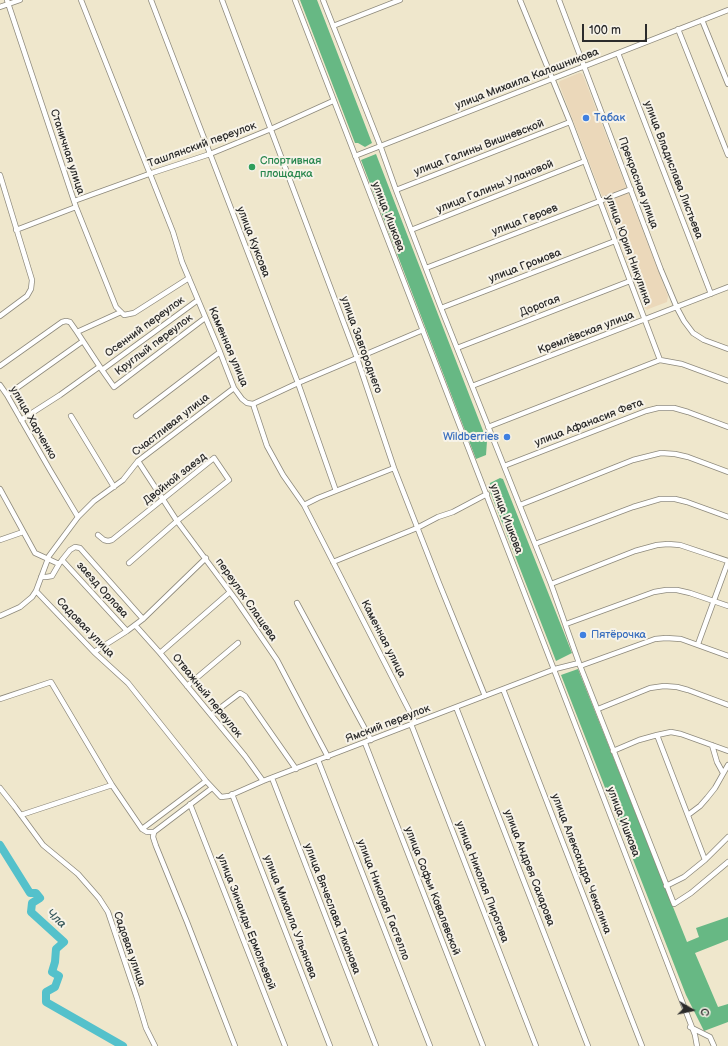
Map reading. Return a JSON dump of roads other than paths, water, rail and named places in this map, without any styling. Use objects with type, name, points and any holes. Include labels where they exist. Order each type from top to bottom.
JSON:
[{"type":"street","points":[[0,7],[8,2],[20,0]]},
{"type":"street","name":"Каменная улица","points":[[81,0],[173,232],[188,278],[234,388],[242,399],[247,403],[253,404],[267,446],[283,475],[304,505],[413,723]]},
{"type":"street","name":"улица Куксова","points":[[151,0],[298,383],[336,491]]},
{"type":"street","name":"улица Завгороднего","points":[[222,0],[357,358],[394,468],[485,696]]},
{"type":"street","name":"улица Ишкова","points":[[295,0],[555,669],[690,1027],[695,1035],[697,1046]]},
{"type":"street","name":"улица Ишкова","points":[[323,0],[441,308],[551,584],[613,751],[674,904],[691,893],[728,862]]},
{"type":"street","points":[[333,26],[400,0]]},
{"type":"street","name":"улица Юрия Никулина","points":[[520,0],[570,122],[660,360]]},
{"type":"street","name":"Прекрасная улица","points":[[559,0],[661,270],[677,308],[693,333],[704,340],[728,349]]},
{"type":"street","name":"Станичная улица","points":[[8,2],[76,207],[116,308],[121,312]]},
{"type":"street","name":"улица Михаила Калашникова","points":[[355,156],[728,10]]},
{"type":"street","points":[[702,20],[728,84]]},
{"type":"street","points":[[678,29],[728,155]]},
{"type":"street","name":"улица Владислава Листьева","points":[[618,53],[711,294]]},
{"type":"street","name":"Ташлянский переулок","points":[[74,201],[210,154],[333,101]]},
{"type":"street","name":"улица Галины Вишневской","points":[[396,190],[570,122]]},
{"type":"street","name":"улица Галины Улановой","points":[[411,230],[585,162]]},
{"type":"street","points":[[0,175],[32,280],[31,289],[27,296],[0,316]]},
{"type":"street","name":"улица Героев","points":[[426,268],[631,189]]},
{"type":"street","points":[[16,230],[76,207]]},
{"type":"street","name":"улица Громова","points":[[441,308],[615,241]]},
{"type":"street","points":[[0,366],[62,322],[70,322],[77,332],[121,312],[124,315],[134,314],[188,278]]},
{"type":"street","name":"Дорогая","points":[[457,348],[630,281]]},
{"type":"street","name":"Кремлёвская улица","points":[[472,386],[728,288]]},
{"type":"street","name":"Осенний переулок","points":[[77,332],[101,368],[198,300]]},
{"type":"street","name":"Круглый переулок","points":[[101,368],[114,387],[206,318]]},
{"type":"street","points":[[253,404],[298,383],[423,330]]},
{"type":"street","points":[[7,395],[83,341]]},
{"type":"street","points":[[136,416],[220,352]]},
{"type":"street","points":[[488,427],[660,360],[682,364],[728,381]]},
{"type":"street","points":[[21,420],[101,368]]},
{"type":"street","name":"улица Харченко","points":[[0,385],[78,517]]},
{"type":"street","name":"Счастливая улица","points":[[36,591],[47,559],[78,517],[94,501],[123,480],[138,461],[234,388]]},
{"type":"street","name":"улица Афанасия Фета","points":[[504,466],[646,411],[658,408],[674,408],[728,427]]},
{"type":"street","points":[[71,416],[114,487]]},
{"type":"street","points":[[520,505],[634,460],[661,453],[688,457],[728,472]]},
{"type":"street","name":"Двойной заезд","points":[[98,535],[104,540],[112,540],[214,458],[229,480],[177,521],[129,563]]},
{"type":"street","name":"переулок Слащева","points":[[138,461],[177,521],[206,558],[277,660],[328,757]]},
{"type":"street","points":[[304,505],[394,468]]},
{"type":"street","points":[[0,489],[36,553],[47,559],[61,562],[52,576],[41,577]]},
{"type":"street","points":[[332,562],[417,528],[458,510],[487,494]]},
{"type":"street","points":[[535,544],[633,507],[660,499],[675,499],[687,502],[728,517]]},
{"type":"street","points":[[0,540],[23,532]]},
{"type":"street","points":[[551,584],[635,551],[657,545],[680,545],[728,561],[698,644]]},
{"type":"street","name":"заезд Орлова","points":[[127,631],[61,562],[70,550],[75,546],[80,548],[143,618]]},
{"type":"street","points":[[94,652],[135,625],[206,558]]},
{"type":"street","points":[[566,624],[654,592],[666,590],[677,590],[728,606]]},
{"type":"street","points":[[0,616],[20,607],[36,591]]},
{"type":"street","name":"Садовая улица","points":[[36,591],[94,652],[128,683],[212,788],[221,797],[231,795]]},
{"type":"street","points":[[160,653],[230,592]]},
{"type":"street","points":[[297,603],[371,740]]},
{"type":"street","name":"Отважный переулок","points":[[135,625],[245,756],[263,781]]},
{"type":"street","name":"Ямский переулок","points":[[231,795],[263,781],[555,669],[580,664],[655,639],[681,639],[728,656]]},
{"type":"street","points":[[187,686],[238,643]]},
{"type":"street","points":[[0,699],[51,682],[112,785],[142,829],[147,832],[154,832],[212,788]]},
{"type":"street","points":[[598,709],[650,688],[664,686],[688,690],[728,705]]},
{"type":"street","name":"улица Александра Чекалина","points":[[503,690],[642,1046]]},
{"type":"street","points":[[211,715],[240,693],[245,696],[296,769]]},
{"type":"street","name":"улица Андрея Сахарова","points":[[456,707],[588,1046]]},
{"type":"street","name":"улица Николая Пирогова","points":[[413,723],[536,1046]]},
{"type":"street","points":[[613,751],[639,740],[671,732],[712,745],[728,752]]},
{"type":"street","points":[[657,735],[705,860]]},
{"type":"street","name":"улица Софьи Ковалевской","points":[[365,743],[483,1046]]},
{"type":"street","points":[[712,745],[723,774]]},
{"type":"street","name":"улица Николая Гастелло","points":[[318,760],[430,1046]]},
{"type":"street","points":[[688,815],[700,806],[707,798],[728,765]]},
{"type":"street","name":"улица Вячеслава Тихонова","points":[[272,778],[376,1046]]},
{"type":"street","points":[[142,829],[206,781]]},
{"type":"street","points":[[21,815],[112,785]]},
{"type":"street","name":"Садовая улица","points":[[0,788],[43,845],[78,874],[99,898],[108,912],[146,1028],[155,1046]]},
{"type":"street","name":"улица Михаила Ульянова","points":[[231,795],[330,1046]]},
{"type":"street","name":"улица Зинаиды Ермольевой","points":[[190,804],[285,1046]]},
{"type":"street","points":[[154,832],[153,837],[156,846],[235,1046]]},
{"type":"street","points":[[666,886],[684,877],[705,860],[728,837]]},
{"type":"street","points":[[690,1027],[710,1037],[714,1046]]},
{"type":"waterway","name":"Чла","points":[[0,845],[30,893],[36,893],[40,898],[32,903],[31,912],[64,942],[56,949],[55,962],[52,972],[59,976],[55,987],[46,992],[46,1002],[123,1046]]},
{"type":"place","name":"Табак","points":[[586,118]]},
{"type":"place","name":"Спортивная площадка","points":[[252,167]]},
{"type":"place","name":"Wildberries","points":[[507,437]]},
{"type":"place","name":"Пятёрочка","points":[[583,635]]}]
